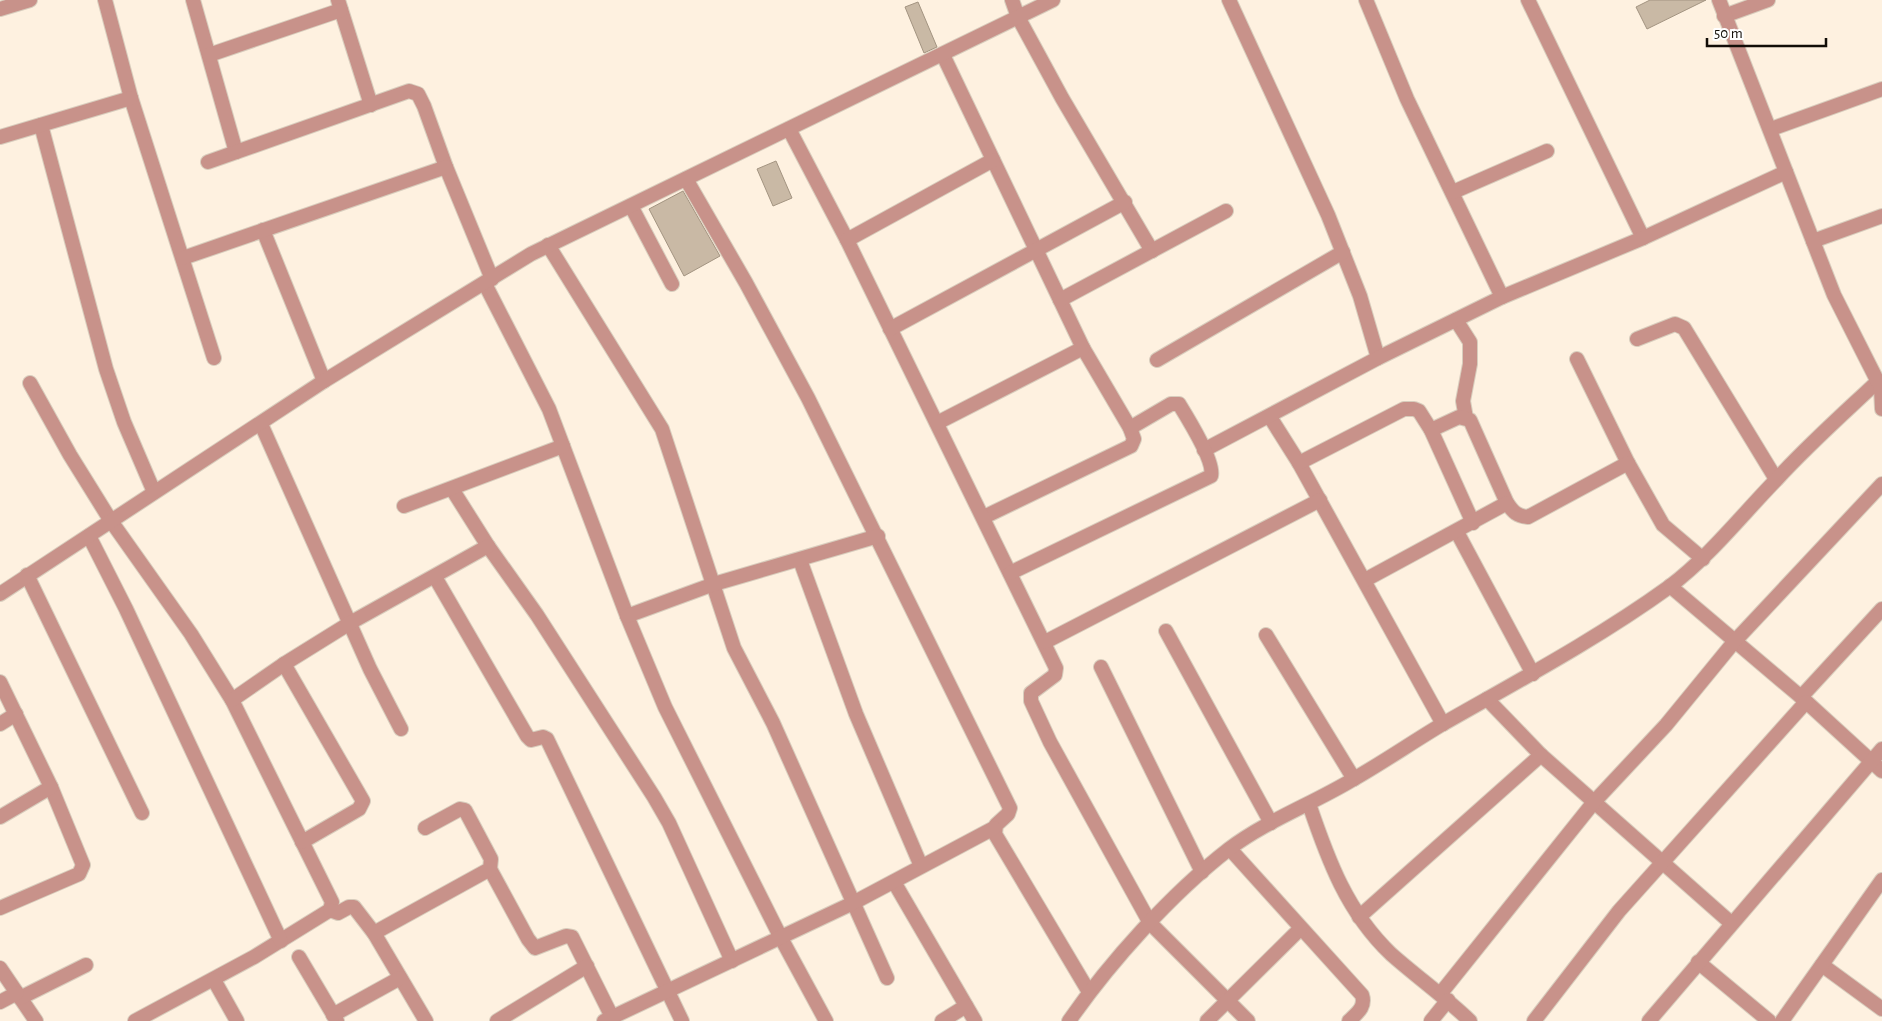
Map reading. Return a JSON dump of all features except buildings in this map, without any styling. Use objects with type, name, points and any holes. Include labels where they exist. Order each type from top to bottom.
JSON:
[{"type":"street","points":[[0,9],[30,0]]},
{"type":"street","points":[[105,0],[131,98],[214,358]]},
{"type":"street","points":[[193,0],[236,152]]},
{"type":"street","points":[[1012,0],[1018,17],[1062,98],[1125,202],[1152,251]]},
{"type":"street","points":[[0,594],[324,381],[548,245],[1053,0]]},
{"type":"street","points":[[1229,0],[1314,182],[1360,296],[1378,358]]},
{"type":"street","points":[[1366,0],[1407,99],[1502,297]]},
{"type":"street","points":[[1528,0],[1643,238]]},
{"type":"street","points":[[1718,0],[1771,129],[1834,295],[1880,386],[1882,409]]},
{"type":"street","points":[[1724,16],[1768,0]]},
{"type":"street","points":[[209,55],[339,5],[371,105]]},
{"type":"street","points":[[943,55],[1083,348],[1130,428],[1135,442],[1131,446],[984,517]]},
{"type":"street","points":[[1771,129],[1882,89]]},
{"type":"street","points":[[208,162],[409,91],[418,94],[488,282],[538,387],[563,446],[627,616],[665,707],[781,938],[826,1021]]},
{"type":"street","points":[[0,138],[131,98]]},
{"type":"street","points":[[40,125],[106,369],[124,422],[154,492]]},
{"type":"street","points":[[789,129],[847,240],[1010,573],[1046,642],[1057,672],[1052,678],[1033,689],[1031,693],[1032,701],[1050,742],[1150,923],[1248,1021]]},
{"type":"street","points":[[1453,192],[1547,151]]},
{"type":"street","points":[[847,240],[993,160]]},
{"type":"street","points":[[183,258],[446,167]]},
{"type":"street","points":[[1204,450],[1270,417],[1378,358],[1502,297],[1643,238],[1786,172]]},
{"type":"street","points":[[425,828],[460,809],[465,810],[491,858],[490,869],[532,946],[538,949],[571,936],[587,966],[608,1019],[781,938],[894,882],[994,828],[1008,814],[1010,808],[878,536],[771,328],[686,179]]},
{"type":"street","points":[[890,329],[1125,202]]},
{"type":"street","points":[[631,206],[672,284]]},
{"type":"street","points":[[1060,300],[1226,211]]},
{"type":"street","points":[[1813,241],[1882,216]]},
{"type":"street","points":[[263,230],[324,381]]},
{"type":"street","points":[[548,245],[662,429],[734,648],[773,723],[887,978]]},
{"type":"street","points":[[1158,360],[1343,252]]},
{"type":"street","points":[[1456,320],[1470,342],[1470,364],[1463,401],[1466,418]]},
{"type":"street","points":[[1637,339],[1675,324],[1684,328],[1776,479]]},
{"type":"street","points":[[937,423],[1083,348]]},
{"type":"street","points":[[1577,359],[1628,463],[1663,525],[1703,559]]},
{"type":"street","points":[[30,382],[70,455],[111,521],[191,634],[232,700],[332,902],[330,910],[281,942],[214,980],[135,1021]]},
{"type":"street","points":[[1069,1021],[1089,992],[1150,923],[1202,872],[1230,849],[1271,823],[1354,779],[1443,724],[1566,656],[1670,586],[1703,559],[1776,479],[1824,431],[1880,386]]},
{"type":"street","points":[[1010,573],[1209,478],[1212,471],[1204,450],[1176,402],[1130,428]]},
{"type":"street","points":[[1299,463],[1404,409],[1419,411],[1431,430],[1473,523]]},
{"type":"street","points":[[1270,417],[1320,500],[1443,724]]},
{"type":"street","points":[[1431,430],[1459,417],[1470,420],[1507,503],[1517,514],[1528,517],[1628,463]]},
{"type":"street","points":[[261,424],[350,623],[401,729]]},
{"type":"street","points":[[404,506],[563,446]]},
{"type":"street","points":[[1431,1021],[1445,996],[1594,802],[1666,725],[1734,642],[1882,484]]},
{"type":"street","points":[[452,489],[488,546],[537,614],[654,797],[669,823],[732,961]]},
{"type":"street","points":[[1046,642],[1320,500]]},
{"type":"street","points":[[1365,580],[1457,532],[1507,503]]},
{"type":"street","points":[[1457,532],[1533,674]]},
{"type":"street","points":[[88,536],[126,609],[281,942]]},
{"type":"street","points":[[627,616],[714,584],[878,536]]},
{"type":"street","points":[[232,700],[284,664],[350,623],[435,578],[488,546]]},
{"type":"street","points":[[800,560],[856,714],[921,866]]},
{"type":"street","points":[[27,575],[142,813]]},
{"type":"street","points":[[435,578],[527,736],[531,740],[543,737],[547,739],[682,1021]]},
{"type":"street","points":[[1670,586],[1804,700],[1877,766]]},
{"type":"street","points":[[1534,1021],[1619,911],[1664,863],[1882,609]]},
{"type":"street","points":[[1166,631],[1271,823]]},
{"type":"street","points":[[1266,634],[1354,779]]},
{"type":"street","points":[[284,664],[363,800],[359,808],[302,842]]},
{"type":"street","points":[[1100,668],[1202,872]]},
{"type":"street","points":[[0,682],[83,860],[82,869],[79,874],[0,908]]},
{"type":"street","points":[[1487,699],[1541,755],[1731,923]]},
{"type":"street","points":[[0,724],[16,714]]},
{"type":"street","points":[[1649,1021],[1731,923],[1877,766],[1882,749]]},
{"type":"street","points":[[1359,917],[1541,755]]},
{"type":"street","points":[[0,817],[51,788]]},
{"type":"street","points":[[1309,804],[1332,870],[1359,917],[1392,954],[1445,996],[1470,1021]]},
{"type":"street","points":[[994,828],[995,834],[1089,992]]},
{"type":"street","points":[[1230,849],[1300,929],[1362,995],[1364,1002],[1362,1007],[1349,1021]]},
{"type":"street","points":[[374,933],[490,869]]},
{"type":"street","points":[[1782,1021],[1882,880]]},
{"type":"street","points":[[894,882],[975,1021]]},
{"type":"street","points":[[330,910],[338,913],[349,907],[354,907],[374,933],[426,1021]]},
{"type":"street","points":[[1206,1021],[1300,929]]},
{"type":"street","points":[[299,957],[335,1018],[400,978]]},
{"type":"street","points":[[1698,962],[1769,1021]]},
{"type":"street","points":[[0,1002],[18,996],[86,965]]},
{"type":"street","points":[[1822,965],[1882,1008]]},
{"type":"street","points":[[497,1021],[587,966]]},
{"type":"street","points":[[0,968],[36,1021]]},
{"type":"street","points":[[214,980],[237,1021]]},
{"type":"street","points":[[942,1021],[966,1006]]}]
